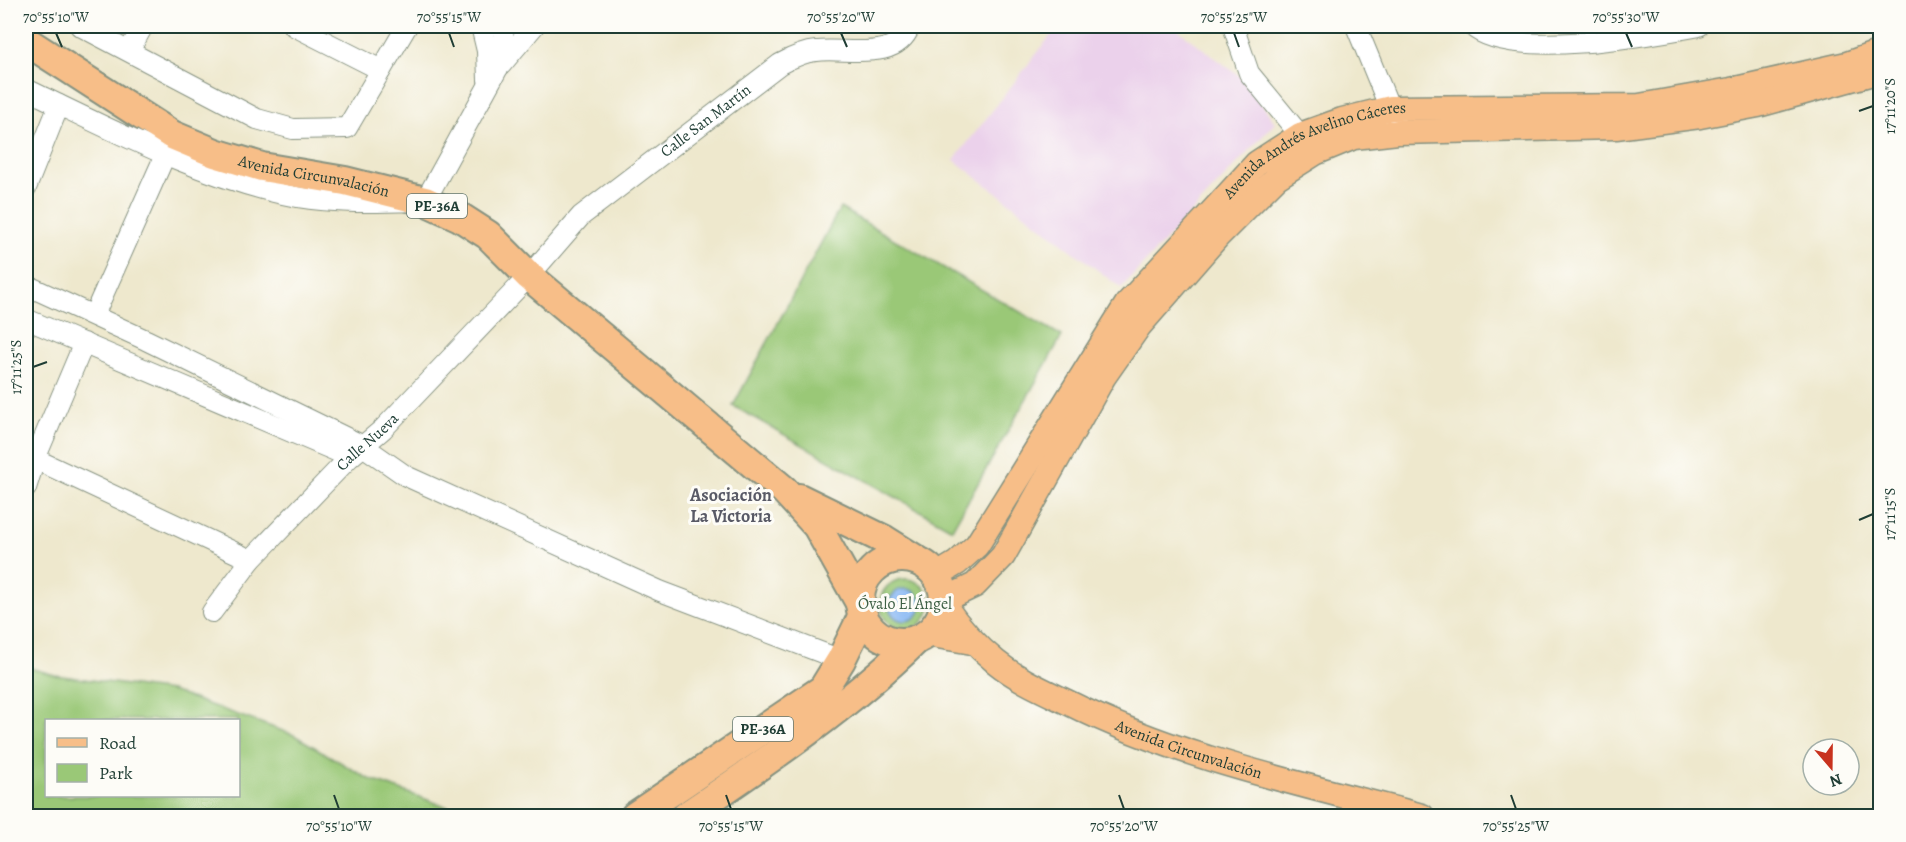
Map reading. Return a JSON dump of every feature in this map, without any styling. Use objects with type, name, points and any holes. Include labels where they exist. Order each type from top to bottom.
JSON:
[{"type":"highway","name":"Avenida Circunvalación","points":[[26,41],[172,135],[216,153],[262,167],[345,181],[425,201],[460,217],[488,235],[529,276],[784,490],[817,526],[861,609]]},
{"type":"highway","name":"Avenida Circunvalación","points":[[784,490],[885,540],[936,585]]},
{"type":"highway","points":[[896,558],[936,585],[941,616],[922,636],[898,642],[880,636],[861,609],[863,582],[877,566],[896,558]]},
{"type":"highway","name":"PE-36A","points":[[635,816],[823,689],[841,660],[861,609]]},
{"type":"highway","name":"PE-36A","points":[[686,816],[752,772],[882,674],[922,636]]},
{"type":"main road","name":"Avenida Andrés Avelino Cáceres","points":[[936,585],[977,545],[1127,304],[1257,163],[1300,135],[1342,120],[1391,108],[1639,106],[1731,90],[1847,64],[1881,52]]},
{"type":"main road","name":"Avenida Andrés Avelino Cáceres","points":[[936,585],[975,585],[1003,556],[1104,376],[1139,326],[1217,237],[1277,177],[1315,153],[1354,137],[1398,132],[1616,127],[1758,105],[1881,71]]},
{"type":"main road","points":[[1238,184],[1248,206]]},
{"type":"main road","name":"Avenida Circunvalación","points":[[936,585],[972,642],[997,663],[1027,682],[1102,720],[1207,758],[1422,816]]},
{"type":"main road","points":[[922,636],[972,642]]},
{"type":"street","points":[[80,26],[256,119],[293,129],[347,128],[407,26]]},
{"type":"street","points":[[129,51],[143,26]]},
{"type":"street","points":[[294,26],[381,70]]},
{"type":"street","points":[[481,26],[493,76]]},
{"type":"street","points":[[493,76],[504,40],[502,26]]},
{"type":"street","points":[[26,89],[227,180],[298,197],[352,202],[425,201],[493,76],[534,26]]},
{"type":"street","name":"Calle San Martín","points":[[529,276],[581,216],[780,64],[814,51],[873,51],[889,48],[901,40],[910,26]]},
{"type":"street","points":[[1233,26],[1249,73],[1300,135]]},
{"type":"street","points":[[1356,26],[1391,108],[1398,132]]},
{"type":"street","points":[[1472,26],[1494,39],[1530,44],[1630,39],[1699,26]]},
{"type":"street","points":[[26,185],[59,105]]},
{"type":"street","points":[[94,315],[166,153]]},
{"type":"street","name":"Calle Nueva","points":[[212,612],[251,560],[357,451],[383,429],[529,276]]},
{"type":"street","points":[[26,285],[94,315],[406,476],[650,586],[841,660]]},
{"type":"street","points":[[26,319],[357,451]]},
{"type":"street","points":[[26,488],[35,459],[84,343]]},
{"type":"street","points":[[35,459],[251,560]]},
{"type":"shaded area","points":[[1058,26],[1173,26],[1246,81],[1275,123],[1121,288],[954,160]]},
{"type":"green space","points":[[840,208],[1062,336],[952,529],[733,406]]},
{"type":"green space","name":"Óvalo El Ángel","points":[[900,579],[910,579],[923,586],[930,599],[930,609],[923,622],[910,629],[900,629],[891,625],[884,618],[880,609],[880,599],[884,590],[891,583]]},
{"type":"green space","points":[[26,667],[55,675],[171,691],[294,735],[367,778],[472,816],[26,816]]},
{"type":"water","points":[[905,589],[917,593],[921,605],[917,617],[905,621],[893,617],[889,605],[893,593]]},
{"type":"district","name":"Asociación La Victoria","points":[[731,505]]}]
